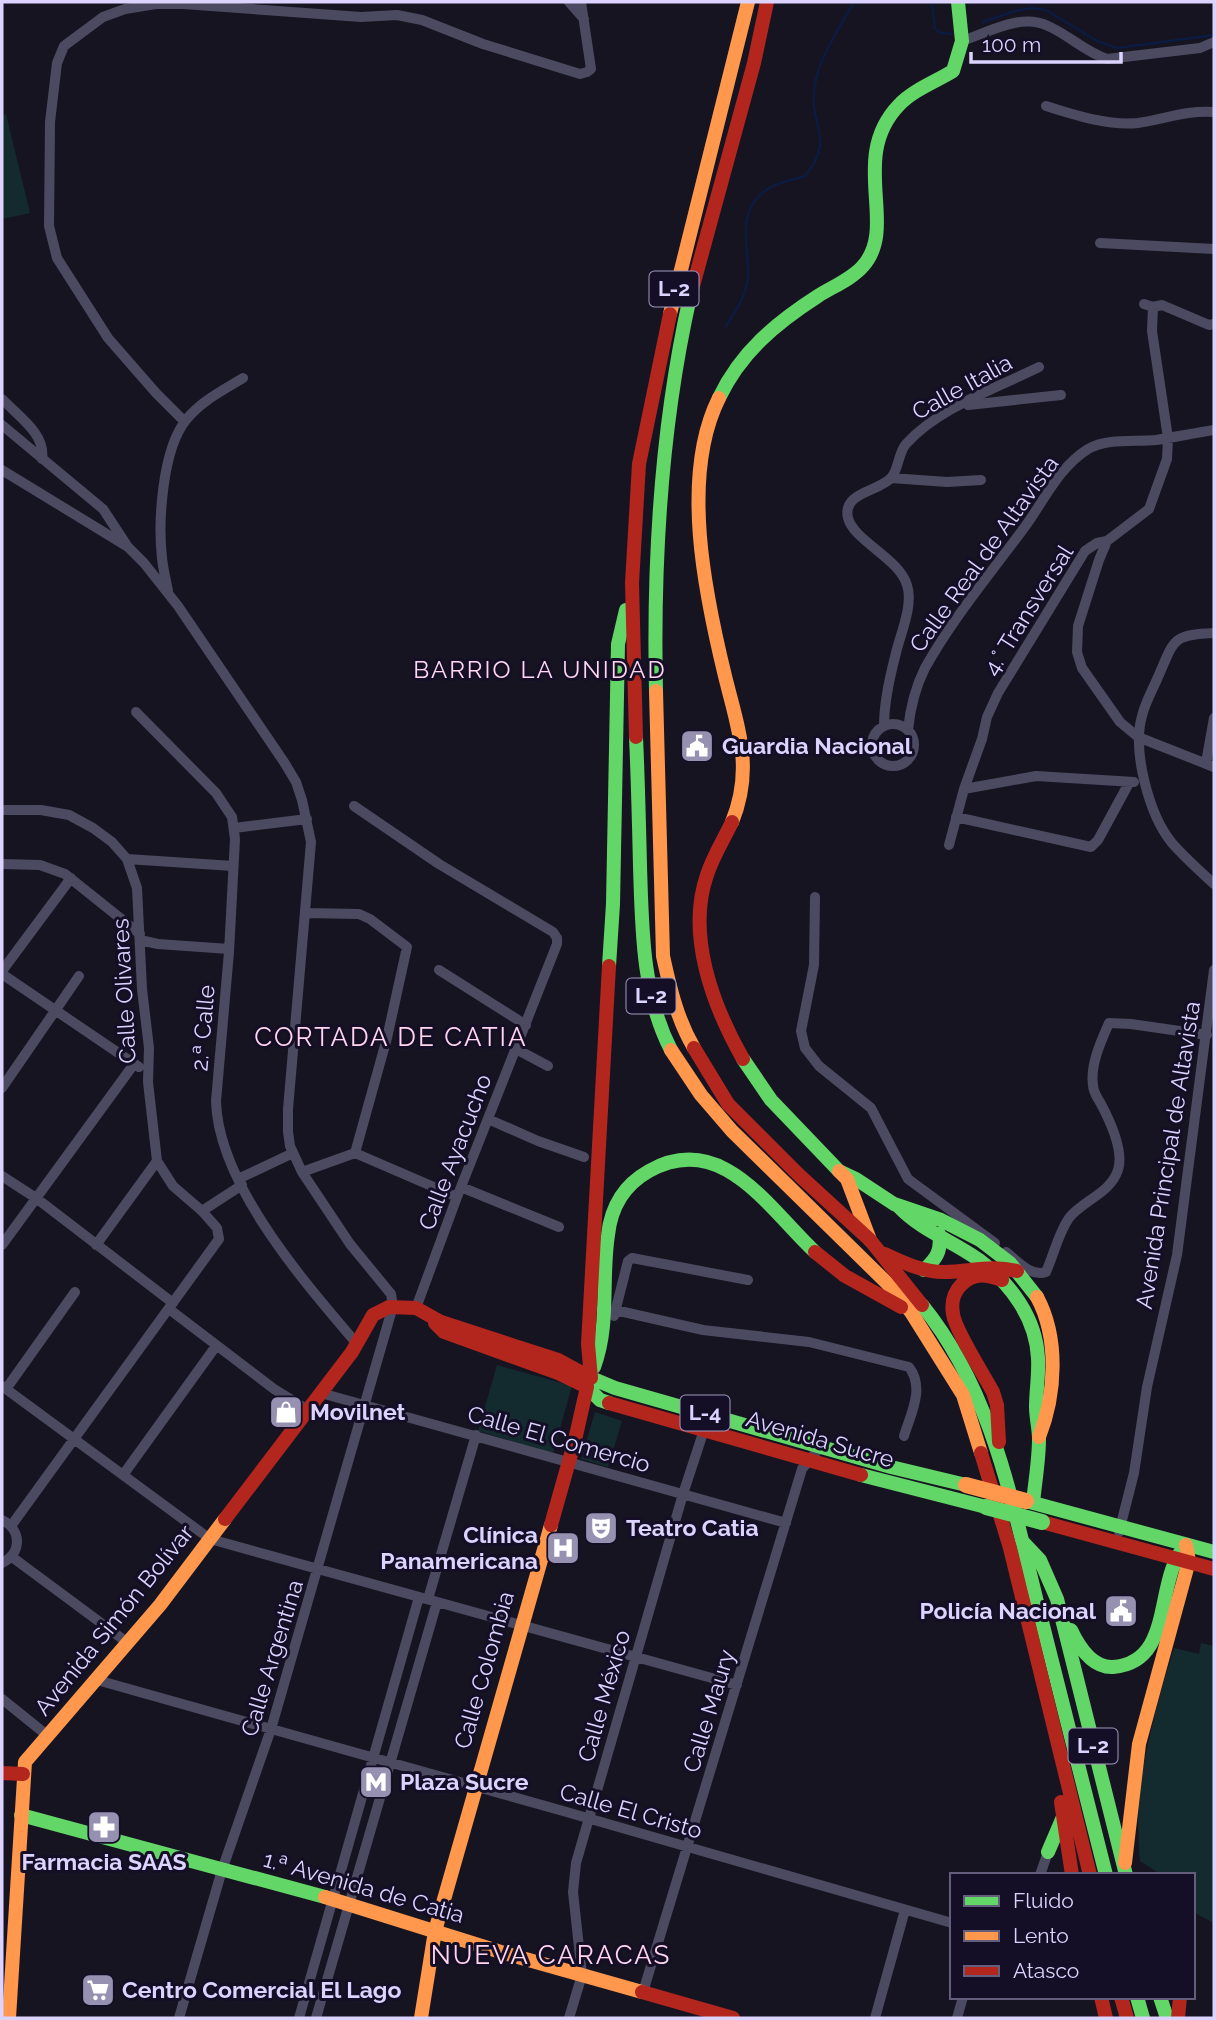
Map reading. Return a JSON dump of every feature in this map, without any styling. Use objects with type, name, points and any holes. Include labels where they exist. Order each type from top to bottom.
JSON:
[{"type":"main road","name":"L-2","points":[[748,2],[675,286],[652,389],[639,464],[632,583],[642,928],[651,996],[661,1030],[673,1053],[716,1114],[887,1283],[911,1312],[963,1395],[1015,1544],[1105,1873]]},
{"type":"main road","name":"L-2","points":[[767,2],[754,63],[695,275],[683,328],[663,465],[654,645],[663,956],[672,998],[685,1032],[728,1104],[874,1245],[936,1322],[965,1370],[1000,1455],[1015,1544],[1061,1764],[1089,1873]]},
{"type":"main road","points":[[958,2],[962,41],[953,71],[908,97],[886,120],[877,137],[872,159],[877,233],[871,257],[855,273],[759,340],[727,383],[707,422],[699,463],[697,502],[708,583],[744,764],[744,785],[739,808],[706,876],[701,898],[700,922],[709,977],[721,1016],[750,1073],[769,1099],[848,1178],[874,1245],[906,1264],[924,1270],[947,1272],[985,1265],[1017,1271]]},
{"type":"main road","points":[[589,1382],[588,1344],[613,904],[618,644],[632,583]]},
{"type":"main road","points":[[589,1382],[602,1341],[608,1240],[615,1205],[635,1180],[655,1167],[669,1163],[698,1161],[726,1169],[741,1178],[770,1201],[813,1251],[830,1266],[911,1312]]},
{"type":"main road","points":[[839,1171],[898,1206],[911,1219],[985,1265],[1019,1301],[1037,1346],[1035,1415],[1039,1437]]},
{"type":"main road","points":[[898,1206],[945,1221],[993,1249],[1017,1271],[1040,1302],[1051,1339],[1048,1417],[1039,1437],[1029,1502]]},
{"type":"main road","points":[[924,1270],[939,1255],[939,1234]]},
{"type":"main road","points":[[1000,1455],[997,1405],[980,1363],[951,1309],[955,1292],[969,1278],[985,1274],[1002,1280]]},
{"type":"main road","name":"Avenida Sucre","points":[[393,1306],[423,1312],[558,1360],[589,1382],[891,1467],[1029,1502],[1183,1554],[1214,1569]]},
{"type":"main road","name":"Avenida Simón Bolívar","points":[[9,2018],[23,1774],[29,1756],[97,1680],[211,1539],[357,1344],[373,1315],[393,1306]]},
{"type":"main road","name":"Avenida Sucre","points":[[589,1382],[600,1401],[809,1461],[1042,1522],[1119,1534]]},
{"type":"main road","name":"Calle Colombia","points":[[421,2018],[435,1931],[589,1382]]},
{"type":"main road","name":"L-2","points":[[1015,1544],[1040,1560],[1057,1599],[1124,1873]]},
{"type":"main road","name":"Avenida Sucre","points":[[1183,1554],[1214,1552]]},
{"type":"main road","points":[[1057,1599],[1073,1636],[1089,1658],[1103,1667],[1124,1667],[1135,1662],[1153,1641],[1183,1554]]},
{"type":"main road","points":[[1124,1873],[1132,1823],[1139,1744],[1183,1554]]},
{"type":"main road","name":"L-2","points":[[1061,1764],[1057,1784],[1072,1873]]},
{"type":"main road","points":[[2,1773],[23,1774]]},
{"type":"main road","name":"1.ª Avenida de Catia","points":[[21,1815],[332,1899],[643,1993],[698,2014],[733,2018]]},
{"type":"main road","points":[[1063,1816],[1048,1852],[1062,1851],[1068,1854]]},
{"type":"main road","name":"L-2","points":[[1094,1830],[1124,1873]]},
{"type":"main road","points":[[1101,1999],[1106,2018]]},
{"type":"main road","points":[[1122,1999],[1127,2018]]},
{"type":"main road","points":[[1138,1999],[1143,2018]]},
{"type":"main road","points":[[1161,1999],[1167,2018]]},
{"type":"main road","points":[[1178,2018],[1180,1999]]},
{"type":"street","points":[[285,12],[293,2]]},
{"type":"street","points":[[569,2],[584,20]]},
{"type":"street","points":[[184,422],[108,338],[70,280],[54,248],[49,226],[50,122],[57,62],[64,46],[103,17],[125,9],[156,4],[375,17],[397,15],[422,20],[483,44],[580,74],[591,69],[581,2]]},
{"type":"street","points":[[962,41],[1014,23],[1031,21],[1048,26],[1094,55],[1107,59],[1200,48],[1214,42]]},
{"type":"street","points":[[1046,106],[1093,120],[1136,123],[1190,111],[1214,113]]},
{"type":"street","points":[[1100,243],[1214,249]]},
{"type":"street","name":"4.° Transversal","points":[[949,845],[988,717],[1011,670],[1085,551],[1107,541],[1149,509],[1167,459],[1168,438],[1149,305],[1160,304],[1209,325],[1214,324]]},
{"type":"street","name":"Calle Italia","points":[[891,478],[904,447],[925,425],[1040,367]]},
{"type":"street","points":[[169,595],[162,559],[163,500],[174,441],[184,422],[203,402],[243,378]]},
{"type":"street","points":[[960,406],[1061,395]]},
{"type":"street","points":[[2,399],[37,435],[44,449],[42,459]]},
{"type":"street","points":[[2,425],[103,509],[128,547],[169,595],[296,782],[311,842],[288,1132],[293,1153],[302,1172],[350,1244],[391,1294],[393,1306]]},
{"type":"street","name":"Calle Real de Altavista","points":[[908,730],[909,716],[924,671],[960,613],[1026,525],[1055,479],[1090,448],[1105,443],[1168,438],[1214,430]]},
{"type":"street","points":[[2,470],[128,547]]},
{"type":"street","points":[[884,726],[884,707],[895,655],[908,615],[907,584],[890,561],[852,528],[847,509],[851,500],[891,478],[947,482],[981,480]]},
{"type":"street","points":[[1107,541],[1078,626],[1077,652],[1082,668],[1119,722],[1138,737],[1210,765],[1214,718]]},
{"type":"street","points":[[1214,633],[1186,634],[1175,642],[1142,715],[1138,737],[1144,780],[1160,824],[1172,842],[1214,884]]},
{"type":"street","name":"2.ª Calle","points":[[136,712],[225,803],[234,828],[229,948],[216,1113],[222,1140],[240,1182],[283,1253],[357,1344]]},
{"type":"street","points":[[897,724],[908,730],[914,744],[913,751],[904,763],[891,766],[878,761],[872,749],[874,735],[884,726],[897,724]]},
{"type":"street","points":[[964,789],[1036,776],[1129,783],[1144,780]]},
{"type":"street","points":[[956,817],[1091,848],[1129,783]]},
{"type":"street","name":"Calle Ayacucho","points":[[354,806],[439,864],[553,932],[557,938],[526,1025],[459,1192],[423,1312]]},
{"type":"street","name":"Calle Olivares","points":[[2,810],[41,810],[69,815],[93,828],[113,842],[127,859],[137,888],[149,1048],[148,1073],[157,1161],[173,1186],[217,1228],[219,1239],[171,1306]]},
{"type":"street","points":[[234,828],[307,819]]},
{"type":"street","points":[[127,859],[233,866]]},
{"type":"street","points":[[2,864],[40,865],[71,878],[140,937],[158,944],[229,948]]},
{"type":"street","points":[[71,878],[2,972],[148,1073]]},
{"type":"street","points":[[815,897],[814,965],[801,1031],[804,1048],[819,1066],[871,1108],[908,1179],[1032,1272],[1046,1272],[1061,1231],[1071,1215],[1113,1181],[1118,1168],[1119,1152],[1092,1082],[1092,1070],[1109,1023],[1207,1035]]},
{"type":"street","points":[[305,913],[359,914],[370,919],[407,947],[387,1038],[355,1153]]},
{"type":"street","points":[[439,970],[526,1025]]},
{"type":"street","name":"Avenida Principal de Altavista","points":[[1119,1534],[1134,1473],[1147,1387],[1177,1255],[1214,970]]},
{"type":"street","points":[[2,1088],[79,976]]},
{"type":"street","points":[[516,1049],[548,1066]]},
{"type":"street","points":[[2,1245],[134,1064]]},
{"type":"street","points":[[488,1119],[538,1142],[584,1157]]},
{"type":"street","points":[[202,1211],[240,1182],[293,1153]]},
{"type":"street","points":[[302,1172],[355,1153],[559,1227]]},
{"type":"street","points":[[96,1245],[157,1161]]},
{"type":"street","points":[[2,1176],[36,1198],[96,1245],[216,1346],[274,1389],[308,1410]]},
{"type":"street","points":[[589,1382],[602,1362],[628,1261],[638,1258],[748,1280]]},
{"type":"street","points":[[75,1292],[4,1387],[211,1539],[737,1685]]},
{"type":"street","points":[[2,1563],[12,1557],[16,1550],[17,1538],[6,1523],[171,1306]]},
{"type":"street","name":"Calle Argentina","points":[[179,2018],[222,1870],[271,1729],[393,1306]]},
{"type":"street","points":[[615,1310],[703,1330],[809,1342],[909,1367],[916,1376],[918,1387],[904,1436]]},
{"type":"street","points":[[123,1475],[216,1346]]},
{"type":"street","name":"Calle El Comercio","points":[[321,1393],[786,1523]]},
{"type":"street","name":"Calle México","points":[[569,2018],[582,1975],[573,1892],[574,1877],[683,1494],[704,1430]]},
{"type":"street","points":[[299,2018],[373,1757],[428,1599],[476,1436]]},
{"type":"street","name":"Calle Maury","points":[[643,1993],[802,1469],[821,1446]]},
{"type":"street","points":[[12,1557],[128,1643]]},
{"type":"street","points":[[316,2018],[391,1763],[428,1599]]},
{"type":"street","name":"Calle El Cristo","points":[[97,1680],[950,1922]]},
{"type":"street","points":[[2,1699],[48,1736]]},
{"type":"street","points":[[1041,1873],[1048,1852]]},
{"type":"street","points":[[875,2018],[905,1910]]},
{"type":"street","points":[[310,1980],[326,1985]]},
{"type":"street","points":[[957,2018],[962,1999]]},
{"type":"green space","points":[[6,114],[30,213],[2,219],[2,115]]},
{"type":"green space","points":[[497,1365],[572,1386],[553,1453],[478,1431]]},
{"type":"green space","points":[[595,1412],[622,1421],[608,1467],[581,1459]]},
{"type":"green space","points":[[1201,1643],[1214,1646],[1214,1923],[1195,1913],[1195,1873],[1159,1873],[1140,1861],[1138,1834],[1146,1753],[1174,1648],[1199,1654]]},
{"type":"waterway","points":[[726,326],[740,303],[747,284],[746,223],[753,203],[770,188],[805,176],[819,151],[815,84],[826,52],[854,2]]},
{"type":"waterway","points":[[932,2],[935,29],[941,33],[952,34]]},
{"type":"waterway","points":[[983,22],[1015,11],[1033,8],[1046,10],[1097,41],[1117,48],[1214,35]]},
{"type":"traffic: fast","points":[[719,398],[738,366],[761,340],[788,317],[858,271],[873,250],[877,231],[875,169],[877,147],[884,125],[905,100],[953,71],[962,41],[958,2]]},
{"type":"traffic: fast","points":[[656,691],[656,592],[661,493],[672,394],[690,297]]},
{"type":"traffic: fast","points":[[609,966],[613,904],[618,644],[626,610]]},
{"type":"traffic: fast","points":[[636,737],[645,960],[654,1006],[671,1050]]},
{"type":"traffic: fast","points":[[743,1059],[771,1100],[839,1171],[894,1204],[941,1220],[980,1240],[1010,1263],[1037,1297]]},
{"type":"traffic: fast","points":[[594,1367],[602,1335],[606,1252],[612,1215],[626,1190],[649,1171],[675,1161],[699,1160],[721,1167],[762,1197],[815,1252]]},
{"type":"traffic: fast","points":[[899,1207],[918,1223],[991,1269],[1011,1291],[1027,1316],[1038,1358],[1036,1407],[1039,1447],[1033,1503]]},
{"type":"traffic: fast","points":[[924,1270],[937,1254],[939,1234]]},
{"type":"traffic: fast","points":[[922,1305],[946,1338],[966,1374],[996,1449],[1019,1527],[1106,1873]]},
{"type":"traffic: fast","points":[[609,1403],[600,1400],[587,1387],[591,1378],[615,1388],[891,1467],[966,1485]]},
{"type":"traffic: fast","points":[[861,1475],[986,1507]]},
{"type":"traffic: fast","points":[[1026,1501],[1214,1552]]},
{"type":"traffic: fast","points":[[986,1507],[1042,1522]]},
{"type":"traffic: fast","points":[[1023,1542],[1040,1560],[1057,1599],[1126,1873]]},
{"type":"traffic: fast","points":[[1071,1630],[1082,1649],[1099,1664],[1113,1667],[1133,1662],[1146,1651],[1155,1635],[1176,1560],[1186,1545]]},
{"type":"traffic: fast","points":[[21,1815],[325,1897]]},
{"type":"traffic: fast","points":[[1048,1852],[1063,1817]]},
{"type":"traffic: fast","points":[[1138,1999],[1143,2018]]},
{"type":"traffic: fast","points":[[1161,1999],[1167,2018]]},
{"type":"traffic: slow","points":[[670,314],[748,2]]},
{"type":"traffic: slow","points":[[719,398],[707,429],[698,499],[710,609],[742,749],[742,784],[732,822]]},
{"type":"traffic: slow","points":[[656,691],[663,956],[671,992],[694,1048]]},
{"type":"traffic: slow","points":[[671,1050],[701,1095],[732,1131],[887,1283],[911,1312],[963,1395],[981,1453]]},
{"type":"traffic: slow","points":[[839,1171],[847,1179],[870,1240]]},
{"type":"traffic: slow","points":[[1037,1297],[1049,1330],[1053,1366],[1049,1403],[1039,1437]]},
{"type":"traffic: slow","points":[[966,1485],[1026,1501]]},
{"type":"traffic: slow","points":[[9,2018],[25,1762],[160,1605],[225,1519]]},
{"type":"traffic: slow","points":[[421,2018],[435,1931],[551,1525]]},
{"type":"traffic: slow","points":[[1125,1863],[1139,1744],[1189,1561],[1186,1545]]},
{"type":"traffic: slow","points":[[325,1897],[504,1953],[642,1992]]},
{"type":"traffic: jam","points":[[690,297],[754,63],[767,2]]},
{"type":"traffic: jam","points":[[636,737],[632,583],[639,464],[670,314]]},
{"type":"traffic: jam","points":[[732,822],[715,854],[701,898],[701,946],[713,993],[743,1059]]},
{"type":"traffic: jam","points":[[591,1378],[588,1344],[609,966]]},
{"type":"traffic: jam","points":[[694,1048],[728,1104],[799,1175],[870,1240],[922,1305]]},
{"type":"traffic: jam","points":[[815,1252],[845,1276],[901,1307]]},
{"type":"traffic: jam","points":[[885,1254],[936,1272],[989,1268],[1017,1271]]},
{"type":"traffic: jam","points":[[999,1442],[997,1405],[993,1392],[959,1331],[952,1306],[957,1291],[972,1278],[986,1276],[1002,1280]]},
{"type":"traffic: jam","points":[[225,1519],[352,1352],[373,1315],[389,1307],[416,1308],[441,1322],[558,1360],[591,1378]]},
{"type":"traffic: jam","points":[[435,1323],[444,1332],[558,1373],[587,1387],[551,1525]]},
{"type":"traffic: jam","points":[[609,1403],[861,1475]]},
{"type":"traffic: jam","points":[[981,1453],[1010,1548],[1090,1873]]},
{"type":"traffic: jam","points":[[1042,1522],[1214,1569]]},
{"type":"traffic: jam","points":[[2,1773],[23,1774]]},
{"type":"traffic: jam","points":[[1061,1802],[1072,1873]]},
{"type":"traffic: jam","points":[[642,1992],[733,2018]]},
{"type":"traffic: jam","points":[[1101,1999],[1106,2018]]},
{"type":"traffic: jam","points":[[1122,1999],[1127,2018]]},
{"type":"traffic: jam","points":[[1178,2018],[1180,1999]]},
{"type":"place","name":"Guardia Nacional","points":[[697,746]]},
{"type":"place","name":"Movilnet","points":[[286,1412]]},
{"type":"place","name":"Teatro Catia","points":[[601,1528]]},
{"type":"place","name":"Clínica Panamericana","points":[[563,1548]]},
{"type":"place","name":"Policía Nacional","points":[[1121,1611]]},
{"type":"place","name":"Plaza Sucre","points":[[376,1782]]},
{"type":"place","name":"Farmacia SAAS","points":[[104,1827]]},
{"type":"place","name":"Centro Comercial El Lago","points":[[98,1990]]},
{"type":"district","name":"BARRIO LA UNIDAD","points":[[540,670]]},
{"type":"district","name":"CORTADA DE CATIA","points":[[391,1037]]},
{"type":"district","name":"NUEVA CARACAS","points":[[551,1955]]}]
